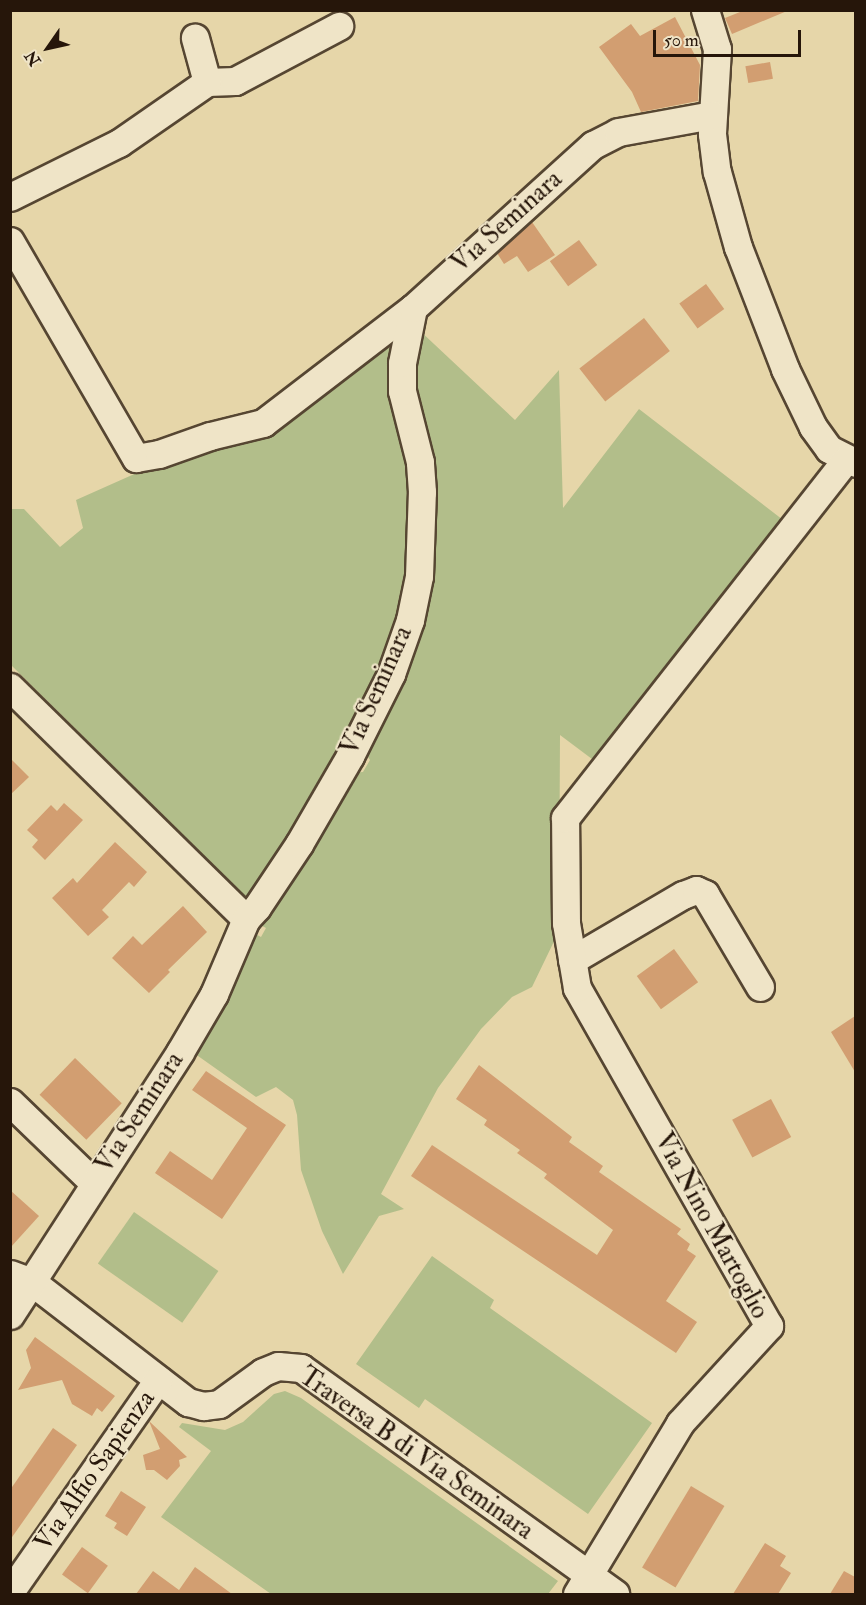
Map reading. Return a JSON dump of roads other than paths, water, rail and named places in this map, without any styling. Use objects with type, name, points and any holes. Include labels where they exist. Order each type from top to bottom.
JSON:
[{"type":"street","points":[[705,10],[717,49],[717,93],[712,115],[717,172],[738,247],[781,358],[813,427],[829,449],[851,461],[565,818],[566,923],[572,960],[683,895],[696,890],[705,894],[760,987]]},
{"type":"street","points":[[10,197],[119,143],[207,82],[235,81],[339,26]]},
{"type":"street","points":[[195,38],[207,82]]},
{"type":"street","name":"Via Seminara","points":[[10,1315],[21,1278],[94,1183],[165,1077],[214,994],[246,919],[257,907],[293,853],[350,756],[391,674],[410,620],[419,576],[422,492],[420,462],[402,391],[402,363],[413,308],[593,145],[618,132],[712,115]]},
{"type":"street","points":[[10,242],[136,458],[159,454],[210,436],[263,423],[413,308]]},
{"type":"street","points":[[10,687],[246,919]]},
{"type":"street","name":"Via Nino Martoglio","points":[[572,960],[577,988],[769,1326],[680,1423],[584,1586]]},
{"type":"street","points":[[10,1102],[94,1183]]},
{"type":"street","name":"Traversa B di Via Seminara","points":[[21,1278],[188,1402],[203,1406],[219,1404],[270,1369],[278,1366],[300,1368],[584,1586],[615,1594]]},
{"type":"street","name":"Via Alfio Sapienza","points":[[10,1592],[158,1380]]}]
